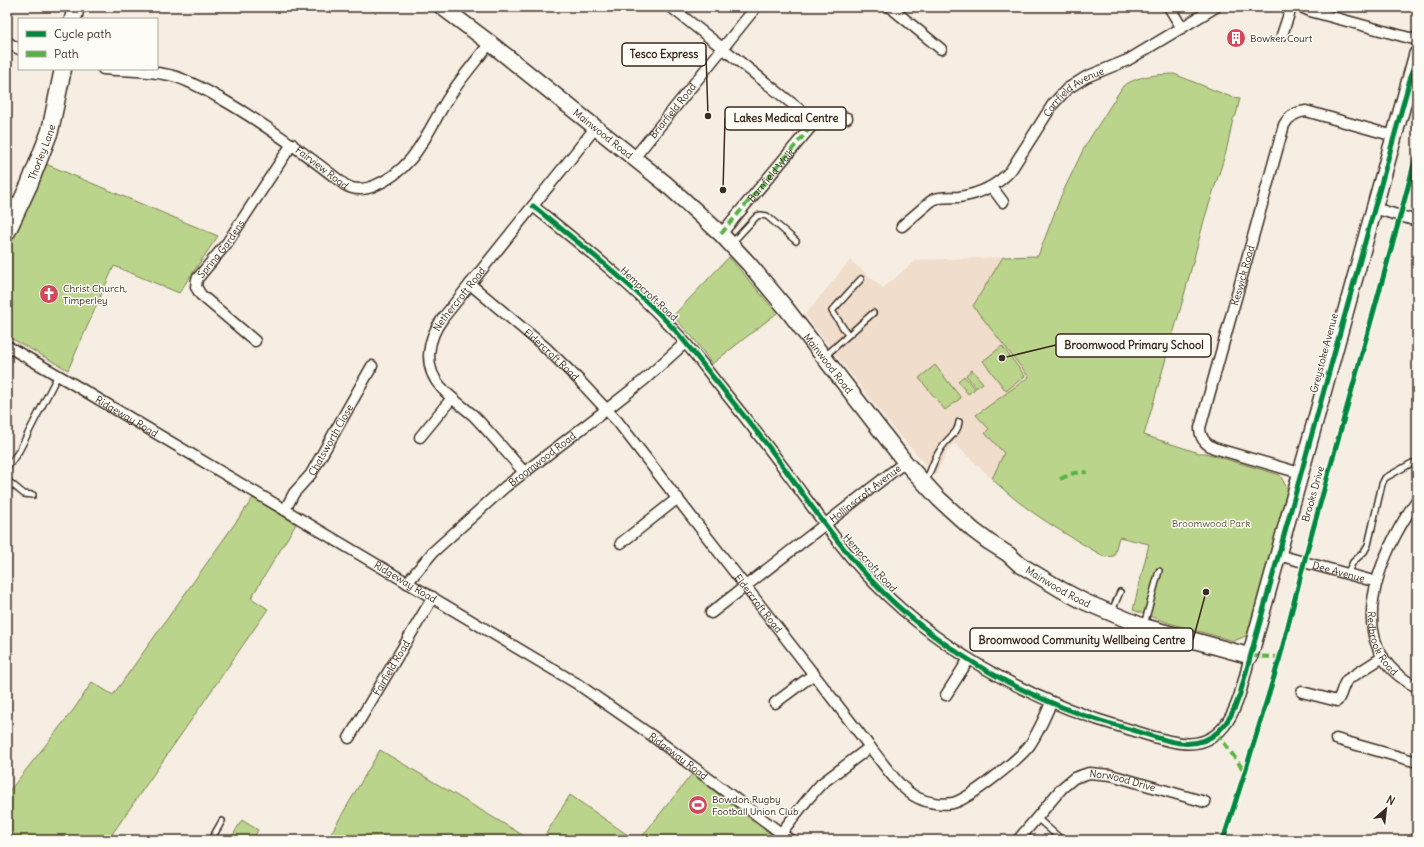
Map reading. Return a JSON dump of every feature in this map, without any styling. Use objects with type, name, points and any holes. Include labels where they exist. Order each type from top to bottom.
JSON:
[{"type":"main road","points":[[73,18],[76,7]]},
{"type":"main road","name":"Thorley Lane","points":[[7,232],[13,202],[35,169],[50,130],[63,70]]},
{"type":"street","name":"Mainwood Road","points":[[442,7],[490,43],[634,158],[678,194],[726,239],[785,307],[904,462],[948,508],[973,530],[1008,554],[1019,564],[1075,597],[1144,626],[1250,656]]},
{"type":"street","points":[[672,7],[804,113],[808,115],[847,118]]},
{"type":"street","name":"Briarfield Road","points":[[634,158],[756,7]]},
{"type":"street","points":[[1169,7],[1182,28]]},
{"type":"street","name":"Carrfield Avenue","points":[[902,226],[914,209],[934,199],[974,194],[992,187],[1011,170],[1053,104],[1067,89],[1086,77],[1121,64],[1216,7]]},
{"type":"street","points":[[1282,35],[1290,11],[1293,7]]},
{"type":"street","points":[[1301,7],[1310,11],[1417,40]]},
{"type":"street","points":[[895,9],[941,49]]},
{"type":"street","points":[[7,42],[18,48]]},
{"type":"street","name":"Fairview Road","points":[[115,70],[165,74],[183,79],[237,108],[292,144],[350,188],[359,190],[382,183],[400,171],[414,156],[422,145],[450,96],[490,43]]},
{"type":"street","name":"Greystoke Avenue","points":[[1250,656],[1417,54]]},
{"type":"street","name":"Keswick Road","points":[[1300,473],[1214,448],[1206,443],[1200,433],[1200,428],[1284,125],[1289,118],[1298,112],[1306,111],[1394,136]]},
{"type":"street","name":"Barnfield Walk","points":[[726,239],[820,116]]},
{"type":"street","name":"Nethercroft Road","points":[[524,472],[476,419],[440,387],[433,376],[429,362],[429,345],[438,324],[596,127]]},
{"type":"street","name":"Spring Gardens","points":[[256,342],[200,295],[196,287],[196,283],[200,274],[227,243],[292,144]]},
{"type":"street","points":[[992,187],[1003,202]]},
{"type":"street","name":"Hempcroft Road","points":[[533,206],[588,251],[639,296],[671,327],[772,451],[824,523],[861,569],[892,601],[929,631],[969,659],[1015,686],[1051,703],[1098,720],[1178,743],[1195,742],[1214,736],[1230,718],[1240,694],[1250,656]]},
{"type":"street","points":[[1374,208],[1417,221]]},
{"type":"street","name":"Eldercroft Road","points":[[470,284],[545,347],[578,379],[627,433],[870,747],[909,793],[919,799],[932,803],[944,804],[954,802],[968,795],[1020,756],[1035,736],[1051,703]]},
{"type":"street","name":"Broomwood Road","points":[[407,583],[432,552],[524,472],[644,380],[685,343]]},
{"type":"street","name":"Ridgeway Road","points":[[7,346],[433,597],[596,696],[646,731],[790,840]]},
{"type":"street","name":"Chatsworth Close","points":[[285,510],[294,493],[311,474],[372,366]]},
{"type":"street","points":[[419,438],[452,398]]},
{"type":"street","name":"Hollinscroft Avenue","points":[[709,615],[824,523],[904,462]]},
{"type":"street","points":[[619,543],[678,498]]},
{"type":"street","name":"Redbrook Road","points":[[1417,500],[1394,538],[1383,563],[1377,582],[1371,625],[1377,645],[1383,657],[1395,672],[1417,687]]},
{"type":"street","name":"Dee Avenue","points":[[1278,555],[1377,582]]},
{"type":"street","name":"Fairfield Road","points":[[349,738],[433,597]]},
{"type":"street","points":[[1302,692],[1337,701],[1340,699],[1344,684],[1347,680],[1383,657]]},
{"type":"street","points":[[945,696],[969,659]]},
{"type":"street","points":[[773,704],[814,674]]},
{"type":"street","points":[[1336,740],[1417,762]]},
{"type":"street","points":[[781,833],[821,784],[870,747]]},
{"type":"street","name":"Norwood Drive","points":[[1018,840],[1068,782],[1074,778],[1089,773],[1111,775],[1205,802]]},
{"type":"lane","points":[[726,239],[757,216],[761,215],[767,216],[796,241]]},
{"type":"lane","points":[[848,335],[832,311],[861,279]]},
{"type":"lane","points":[[824,358],[873,313]]},
{"type":"lane","points":[[7,468],[19,451],[58,375]]},
{"type":"lane","points":[[924,484],[938,454],[959,427],[959,422]]},
{"type":"lane","points":[[1347,574],[1353,562],[1364,552],[1368,545],[1380,491],[1385,478],[1412,463]]},
{"type":"lane","points":[[7,480],[24,494],[33,495]]},
{"type":"lane","points":[[1144,626],[1159,571]]},
{"type":"lane","points":[[1111,613],[1120,592]]},
{"type":"lane","points":[[1037,818],[1062,840]]},
{"type":"lane","points":[[211,840],[222,821]]},
{"type":"shaded area","points":[[1038,256],[1182,303],[1019,420],[992,479],[954,443],[949,448],[936,475],[897,433],[805,315],[850,260],[883,288],[916,260]]},
{"type":"green space","name":"Broomwood Park","points":[[1174,74],[1231,97],[1240,98],[1236,115],[1233,119],[1226,152],[1205,217],[1144,435],[1199,453],[1205,453],[1280,475],[1288,490],[1248,635],[1234,641],[1169,623],[1133,610],[1149,544],[1119,537],[1114,556],[1105,557],[1060,531],[1032,512],[992,479],[1004,453],[985,433],[989,429],[976,415],[1029,377],[973,306],[1003,257],[1038,256],[1061,196],[1085,146],[1123,86],[1129,82],[1141,78],[1154,75]]},
{"type":"green space","points":[[46,164],[218,236],[179,293],[114,266],[68,370],[7,336],[7,251]]},
{"type":"green space","points":[[729,257],[777,313],[712,364],[694,339],[673,316]]},
{"type":"green space","points":[[1002,346],[1025,376],[1006,391],[983,361]]},
{"type":"green space","points":[[935,365],[961,398],[945,410],[919,378]]},
{"type":"green space","points":[[972,370],[983,383],[976,388],[966,375]]},
{"type":"green space","points":[[964,376],[975,389],[968,394],[958,381]]},
{"type":"green space","points":[[253,498],[296,524],[251,598],[268,609],[108,840],[7,840],[7,794],[74,709],[92,682],[113,695]]},
{"type":"green space","points":[[380,750],[526,837],[524,840],[327,840]]},
{"type":"green space","name":"Bowdon Rugby Football Union Club","points":[[692,774],[778,840],[639,840]]},
{"type":"green space","points":[[570,795],[635,840],[542,840]]},
{"type":"green space","points":[[242,820],[258,830],[252,840],[230,840]]},
{"type":"marked path","points":[[721,234],[820,116]]},
{"type":"marked path","points":[[1060,479],[1074,473],[1087,472]]},
{"type":"marked path","points":[[1250,656],[1280,657]]},
{"type":"marked path","points":[[1217,733],[1245,772]]},
{"type":"cycle path","points":[[533,206],[623,280],[673,328],[768,445],[848,554],[883,592],[907,614],[933,635],[989,672],[1049,702],[1087,717],[1159,738],[1180,743],[1192,743],[1212,737],[1226,723],[1232,714],[1240,694],[1417,54]]},
{"type":"cycle path","name":"Brooks Drive","points":[[1223,840],[1280,657],[1308,547],[1417,153]]},
{"type":"place","name":"Bowker Court","points":[[1236,38]]},
{"type":"place","name":"Tesco Express","points":[[708,116]]},
{"type":"place","name":"Lakes Medical Centre","points":[[723,190]]},
{"type":"place","name":"Christ Church, Timperley","points":[[49,294]]},
{"type":"place","name":"Broomwood Primary School","points":[[1002,358]]},
{"type":"place","name":"Broomwood Community Wellbeing Centre","points":[[1206,592]]},
{"type":"place","name":"Bowdon Rugby Football Union Club","points":[[698,805]]}]
